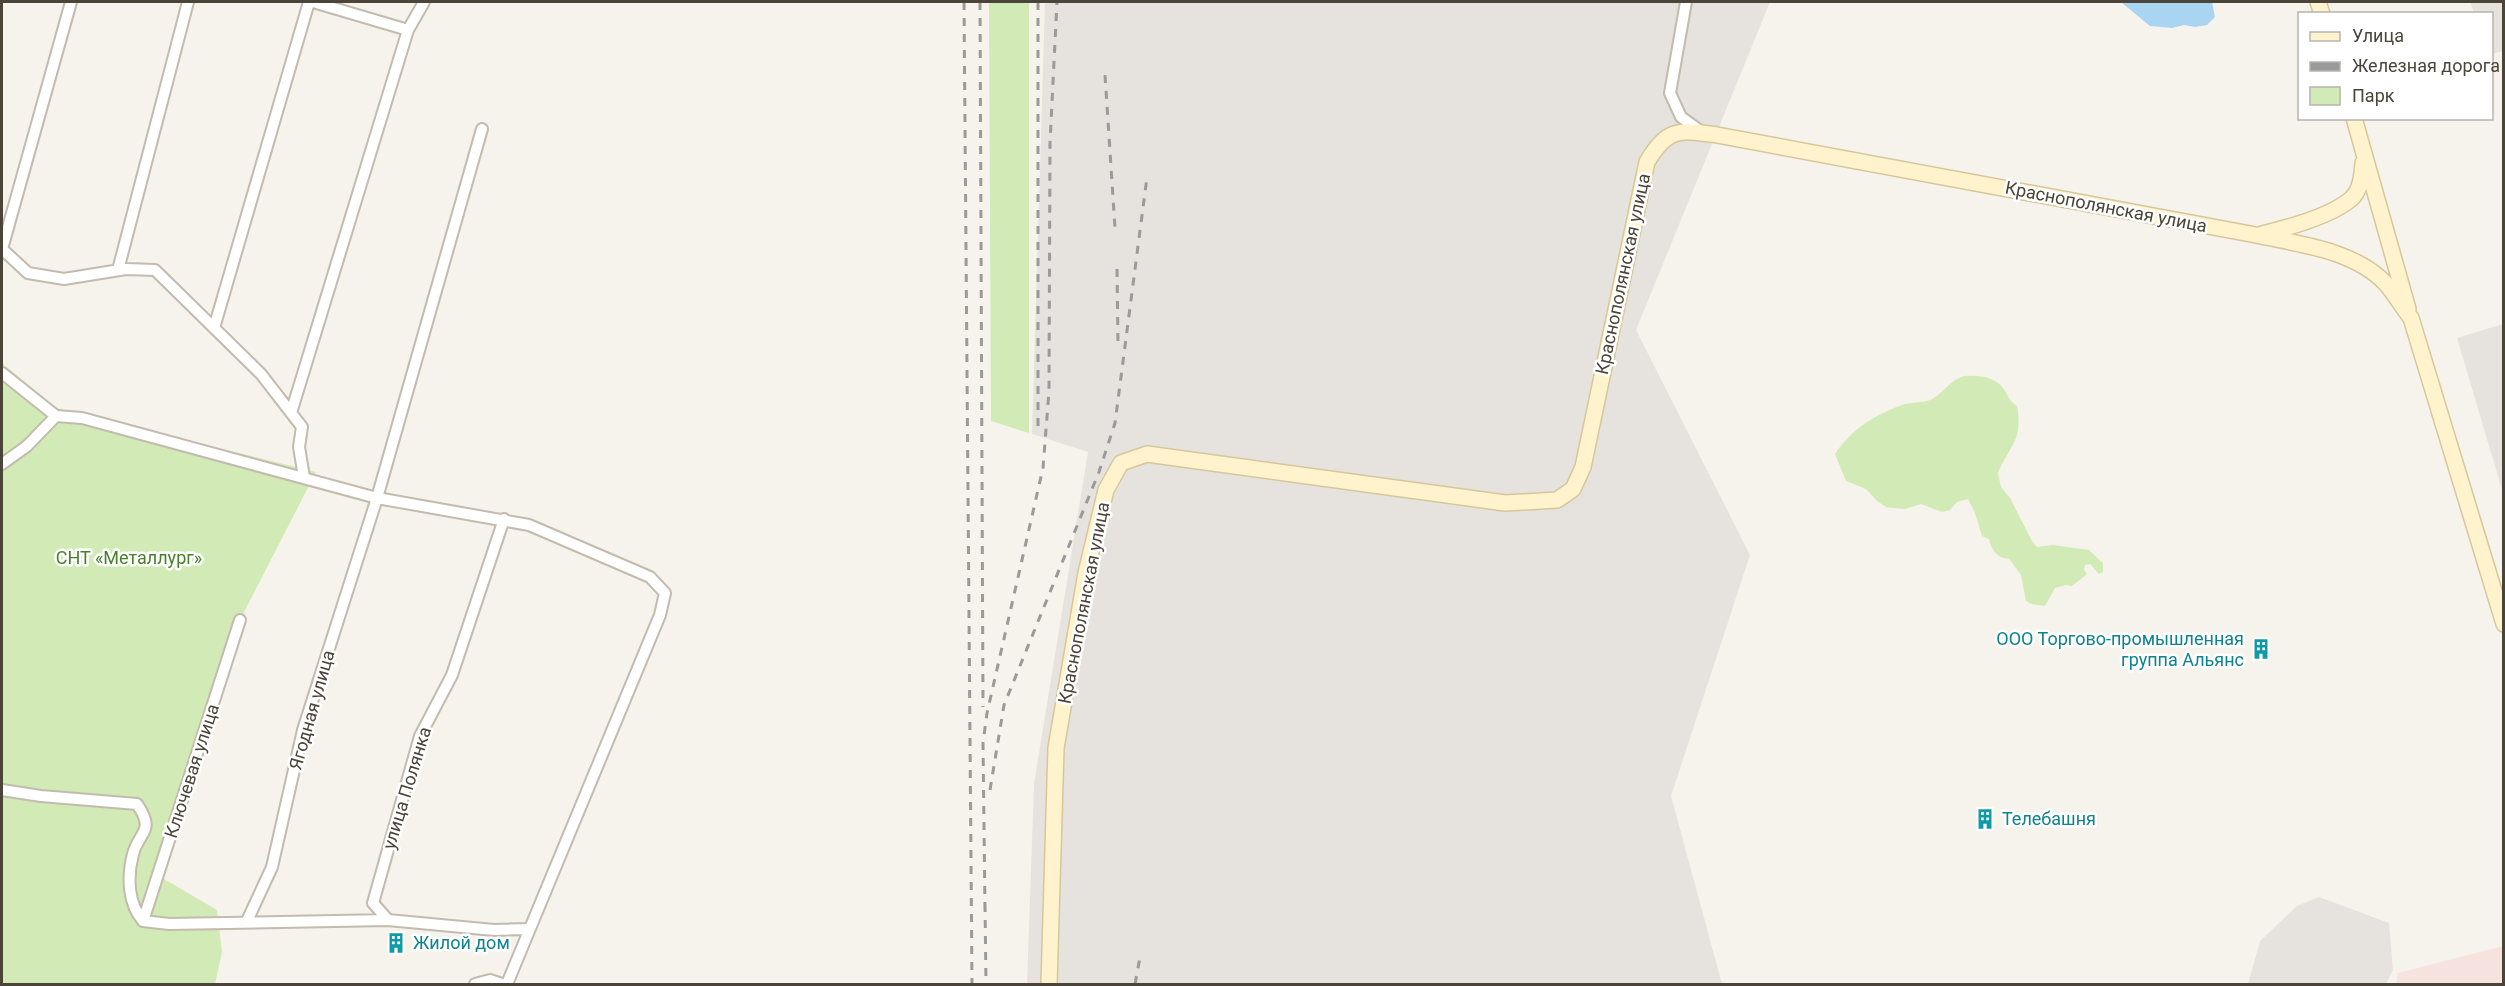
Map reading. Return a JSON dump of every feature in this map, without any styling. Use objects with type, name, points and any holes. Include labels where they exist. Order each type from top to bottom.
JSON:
[{"type":"street","points":[[71,2],[2,249],[28,273],[64,279],[118,270],[154,270],[261,374],[302,427],[299,447],[304,477]]},
{"type":"street","points":[[118,270],[188,2]]},
{"type":"street","points":[[214,328],[311,2],[408,30]]},
{"type":"street","points":[[291,413],[408,30],[424,2]]},
{"type":"street","points":[[1686,2],[1670,93],[1682,117],[1703,133]]},
{"type":"street","points":[[2355,120],[2411,318]]},
{"type":"street","name":"Ягодная улица","points":[[247,921],[272,867],[303,730],[377,498],[482,129]]},
{"type":"street","name":"Краснополянская улица","points":[[1049,984],[1056,748],[1086,573],[1106,489],[1121,463],[1147,454],[1299,473],[1504,503],[1557,500],[1573,489],[1583,467],[1647,162],[1658,143],[1671,134],[1686,131],[1703,133],[2256,235],[2317,248],[2352,260],[2385,282],[2411,318],[2504,624]]},
{"type":"street","points":[[2256,235],[2325,213],[2352,198],[2362,180],[2364,152]]},
{"type":"street","points":[[2,373],[56,416],[82,418],[377,498],[529,525],[650,577],[665,593],[660,615],[507,984]]},
{"type":"street","points":[[2,464],[27,446],[56,416]]},
{"type":"street","name":"улица Полянка","points":[[388,920],[373,903],[420,736],[452,675],[504,519]]},
{"type":"street","name":"Ключевая улица","points":[[143,921],[240,620]]},
{"type":"street","points":[[2,790],[41,796],[137,804],[145,815],[146,832],[133,853],[129,888],[133,906],[143,921],[169,924],[388,920],[494,930],[529,929]]},
{"type":"street","points":[[475,984],[490,980],[502,984]]},
{"type":"shaded area","points":[[1045,2],[1770,2],[1636,330],[1750,555],[1671,796],[1722,984],[1027,984],[1034,784],[1088,452],[1032,434]]},
{"type":"shaded area","points":[[2470,2],[2503,2],[2503,51],[2493,54],[2493,12],[2474,12]]},
{"type":"shaded area","points":[[2504,324],[2503,493],[2457,338]]},
{"type":"shaded area","points":[[2319,897],[2389,923],[2393,970],[2386,984],[2248,984],[2260,941],[2297,906]]},
{"type":"shaded area","points":[[2503,946],[2503,984],[2396,984],[2398,973]]},
{"type":"green space","points":[[989,2],[1029,2],[1029,433],[991,421]]},
{"type":"green space","name":"СНТ «Металлург»","points":[[2,363],[56,408],[316,472],[240,620],[159,876],[217,910],[222,952],[215,984],[2,984]]},
{"type":"green space","points":[[1964,376],[1981,376],[1992,379],[2001,386],[2017,406],[2017,435],[1998,473],[2001,487],[2010,498],[2032,541],[2037,547],[2053,545],[2089,550],[2103,563],[2103,572],[2099,574],[2090,564],[2085,565],[2084,570],[2087,574],[2072,586],[2055,588],[2045,606],[2026,601],[2021,575],[2009,559],[1996,553],[1989,539],[1982,536],[1968,499],[1957,502],[1950,510],[1942,512],[1921,504],[1905,509],[1886,507],[1866,489],[1846,481],[1835,454],[1848,438],[1873,419],[1902,405],[1930,400]]},
{"type":"water","points":[[2121,2],[2212,2],[2215,17],[2207,25],[2195,27],[2150,26]]},
{"type":"railway","points":[[964,2],[972,984]]},
{"type":"railway","points":[[980,2],[983,707]]},
{"type":"railway","points":[[1038,2],[1038,433]]},
{"type":"railway","points":[[985,910],[983,743],[987,713],[1043,468],[1049,391],[1050,143],[1057,2]]},
{"type":"railway","points":[[1105,75],[1115,228]]},
{"type":"railway","points":[[990,790],[1004,705],[1099,472],[1115,423],[1147,177]]},
{"type":"railway","points":[[1117,269],[1118,344]]},
{"type":"railway","points":[[985,904],[986,984]]},
{"type":"railway","points":[[1135,984],[1140,957]]},
{"type":"place","name":"ООО Торгово-промышленная группа Альянс","points":[[2261,649]]},
{"type":"place","name":"Телебашня","points":[[1985,819]]},
{"type":"place","name":"Жилой дом","points":[[396,943]]}]
